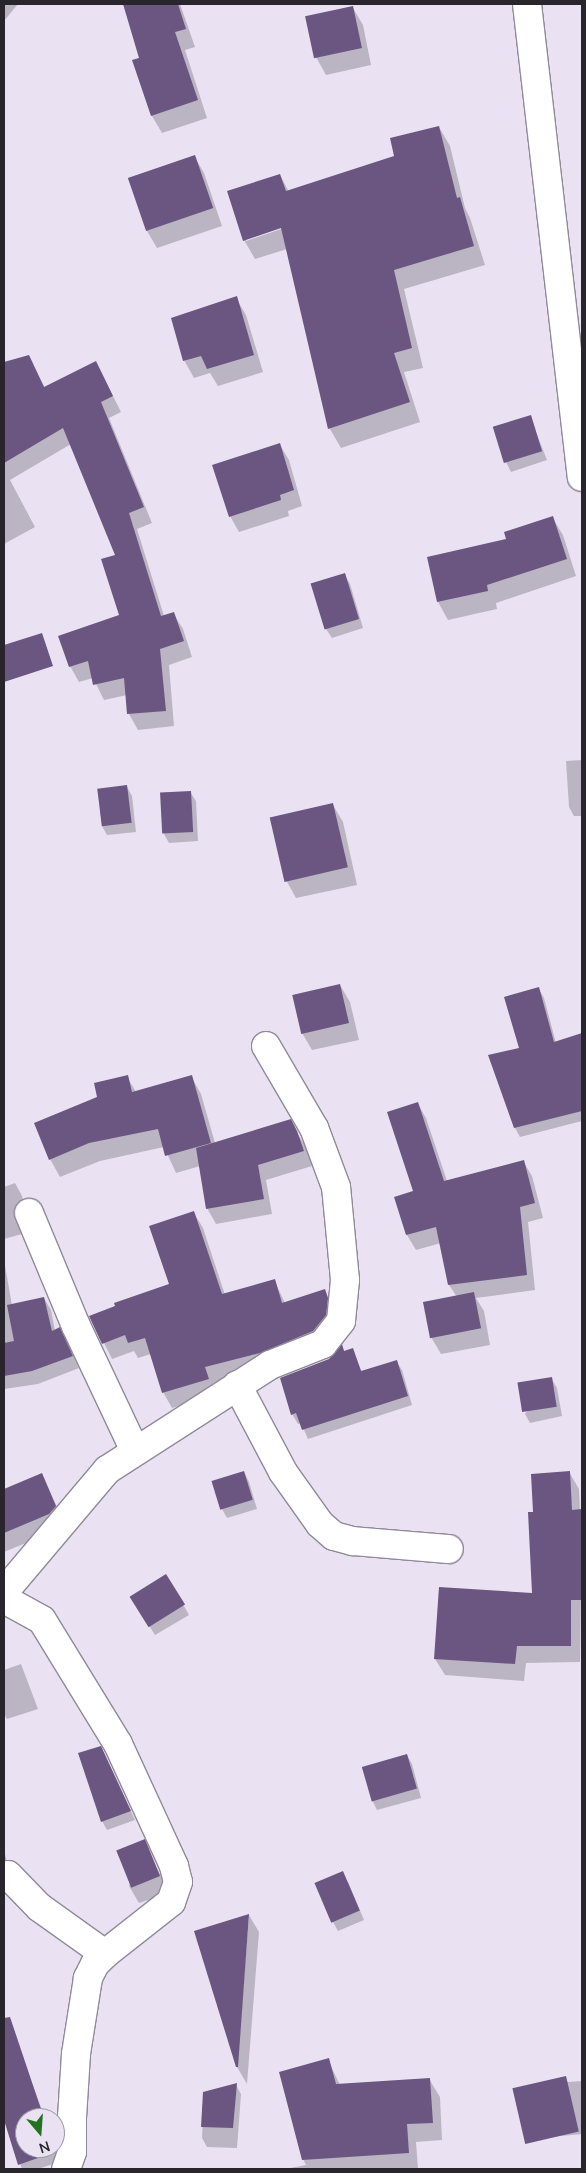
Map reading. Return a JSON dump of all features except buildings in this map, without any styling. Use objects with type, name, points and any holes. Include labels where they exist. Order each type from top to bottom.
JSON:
[{"type":"street","points":[[527,4],[582,477]]},
{"type":"street","points":[[4,1592],[107,1470],[270,1365],[323,1344],[341,1321],[346,1280],[336,1187],[314,1128],[266,1046]]},
{"type":"street","points":[[29,1213],[76,1326],[135,1451]]},
{"type":"street","points":[[237,1385],[283,1472],[320,1524],[334,1536],[353,1541],[449,1549]]},
{"type":"street","points":[[4,1599],[42,1620],[118,1744],[174,1866],[178,1882],[171,1902],[104,1954],[88,1978],[76,2054],[72,2152],[66,2169]]},
{"type":"street","points":[[8,1875],[39,1907],[104,1954]]}]
